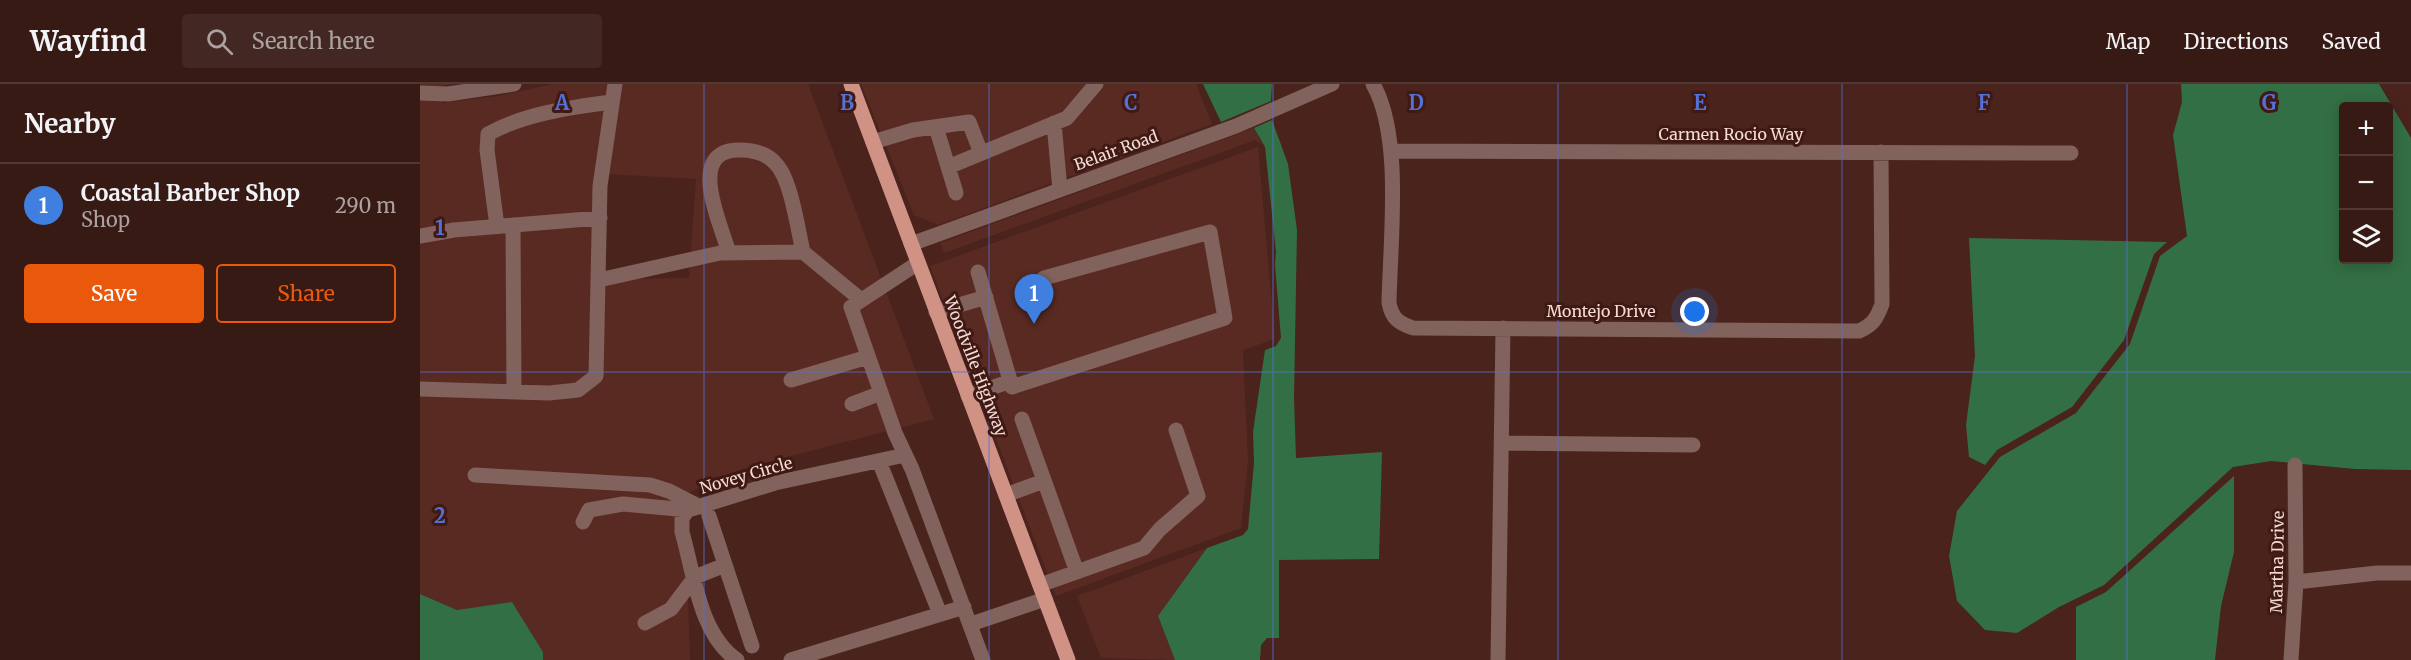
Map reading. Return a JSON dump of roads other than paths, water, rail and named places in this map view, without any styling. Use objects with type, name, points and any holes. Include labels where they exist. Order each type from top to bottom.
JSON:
[{"type":"main road","name":"Woodville Highway","points":[[851,84],[1068,660]]},
{"type":"street","points":[[420,93],[448,94],[514,84]]},
{"type":"street","points":[[420,389],[514,392],[578,390],[596,376],[600,186],[615,84]]},
{"type":"street","points":[[948,167],[1067,118],[1096,84]]},
{"type":"street","name":"Belair Road","points":[[911,244],[1236,126],[1332,84]]},
{"type":"street","name":"Montejo Drive","points":[[1373,84],[1387,120],[1392,151],[1389,303],[1392,315],[1400,324],[1413,328],[1858,331],[1870,326],[1878,317],[1882,304],[1881,152]]},
{"type":"street","points":[[497,226],[487,150],[488,134],[500,127],[556,112],[612,102]]},
{"type":"street","points":[[873,142],[913,129],[969,122],[981,153]]},
{"type":"street","points":[[1054,123],[1060,190]]},
{"type":"street","points":[[936,127],[956,193]]},
{"type":"street","points":[[729,253],[709,179],[714,160],[719,153],[750,150],[765,155],[778,164],[785,179],[803,252],[860,299]]},
{"type":"street","name":"Carmen Rocio Way","points":[[1392,151],[2071,153]]},
{"type":"street","points":[[420,236],[497,226],[600,218]]},
{"type":"street","points":[[513,225],[514,392]]},
{"type":"street","points":[[978,272],[1012,387],[1225,318],[1210,232],[1044,278]]},
{"type":"street","points":[[599,280],[729,253],[803,252]]},
{"type":"street","points":[[918,263],[851,306],[881,393],[983,660]]},
{"type":"street","points":[[936,312],[986,297]]},
{"type":"street","points":[[1498,660],[1503,328]]},
{"type":"street","points":[[791,380],[868,357]]},
{"type":"street","points":[[968,396],[1011,381]]},
{"type":"street","points":[[852,404],[881,393]]},
{"type":"street","points":[[1022,419],[1077,572]]},
{"type":"street","points":[[971,624],[1042,592],[1077,572],[1144,548],[1160,529],[1198,496],[1176,430]]},
{"type":"street","points":[[1501,443],[1693,445]]},
{"type":"street","name":"Novey Circle","points":[[737,660],[728,654],[705,615],[682,532],[682,518],[774,483],[905,455]]},
{"type":"street","points":[[879,461],[940,614]]},
{"type":"street","name":"Martha Drive","points":[[2291,660],[2296,582],[2295,465]]},
{"type":"street","points":[[475,475],[650,485],[669,491],[699,511],[725,565],[752,646]]},
{"type":"street","points":[[1006,495],[1044,481]]},
{"type":"street","points":[[897,506],[922,498]]},
{"type":"street","points":[[583,522],[589,510],[623,504],[699,511]]},
{"type":"street","points":[[645,623],[671,609],[694,577],[725,565]]},
{"type":"street","points":[[2296,582],[2377,573],[2411,573]]},
{"type":"street","points":[[791,660],[964,607]]},
{"type":"place","name":"Coastal Barber Shop","points":[[1034,324]]}]
